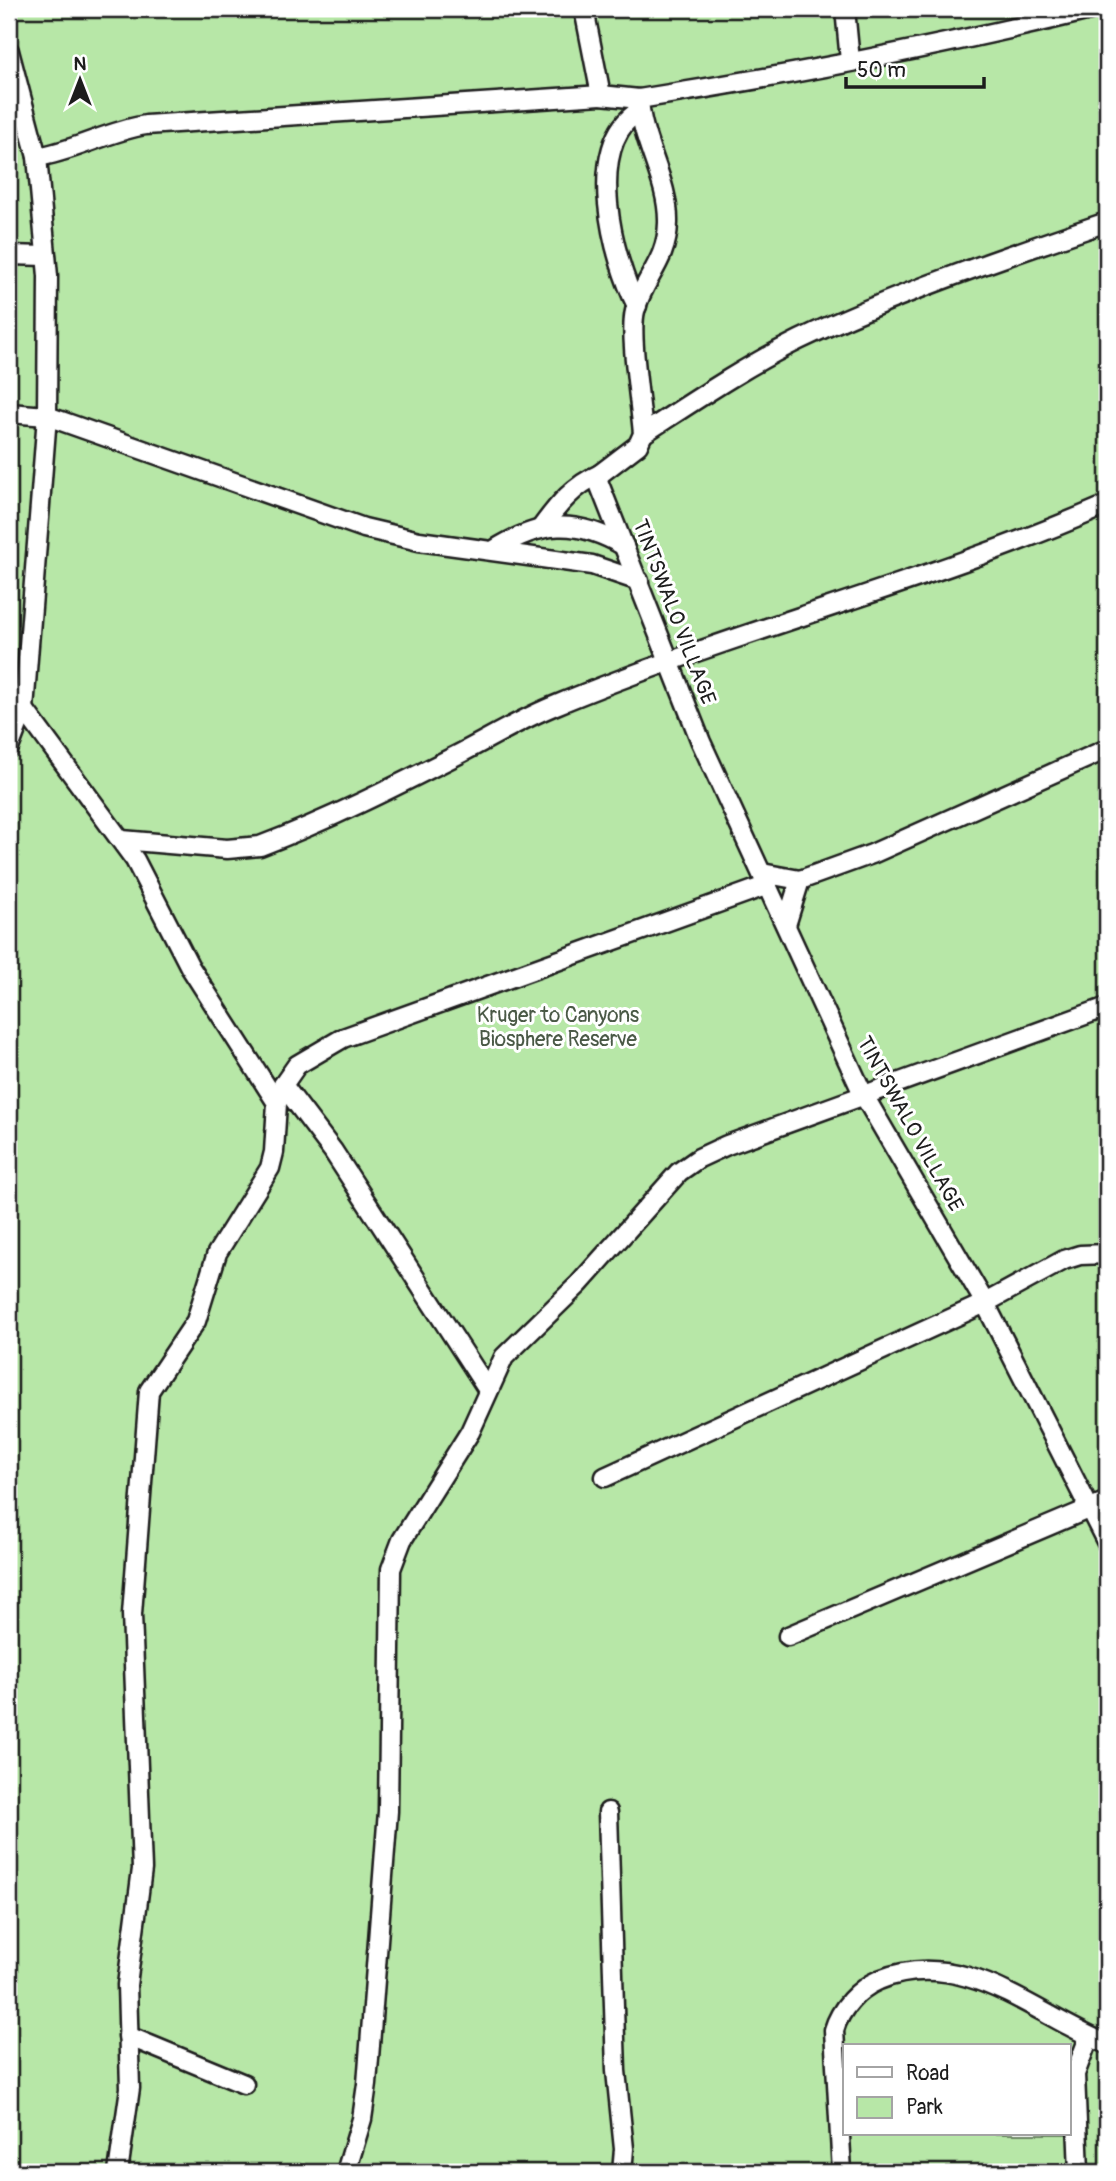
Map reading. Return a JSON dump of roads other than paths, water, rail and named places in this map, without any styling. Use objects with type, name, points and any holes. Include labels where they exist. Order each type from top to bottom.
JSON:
[{"type":"street","points":[[584,9],[601,95]]},
{"type":"street","points":[[845,9],[850,61]]},
{"type":"street","points":[[37,157],[68,151],[109,132],[146,125],[601,95],[639,105],[984,36],[1094,9]]},
{"type":"street","points":[[9,51],[37,157],[46,256],[47,416],[24,709],[9,748]]},
{"type":"street","points":[[541,528],[583,481],[600,474],[638,445],[643,434],[634,322],[637,306],[664,254],[668,221],[665,197],[643,133],[639,105]]},
{"type":"street","points":[[637,306],[622,268],[607,200],[606,181],[621,128],[639,105]]},
{"type":"street","points":[[643,434],[717,386],[798,341],[901,297],[1107,222]]},
{"type":"street","points":[[9,255],[46,256]]},
{"type":"street","points":[[9,413],[47,416],[364,528],[419,541],[592,565],[639,581]]},
{"type":"street","name":"TINTSWALO VILLAGE","points":[[600,474],[601,490],[701,742],[863,1094],[1099,1504],[1107,1542]]},
{"type":"street","points":[[122,840],[227,849],[260,846],[445,761],[553,705],[669,662],[931,574],[1043,533],[1107,505]]},
{"type":"street","points":[[494,550],[514,537],[541,528],[579,527],[601,532],[624,546]]},
{"type":"street","points":[[24,709],[122,840],[151,886],[190,967],[277,1103]]},
{"type":"street","points":[[118,2172],[130,2088],[127,1985],[142,1869],[132,1614],[149,1391],[158,1373],[190,1331],[217,1253],[270,1168],[274,1152],[277,1103],[283,1085],[297,1065],[343,1038],[765,879],[800,880],[872,854],[1107,749]]},
{"type":"street","points":[[786,925],[800,880]]},
{"type":"street","points":[[346,2172],[362,2119],[367,2084],[388,1811],[391,1569],[402,1540],[470,1432],[504,1356],[519,1338],[579,1284],[679,1172],[699,1158],[863,1094],[1107,1007]]},
{"type":"street","points":[[283,1085],[333,1151],[488,1390]]},
{"type":"street","points":[[605,1477],[985,1304],[1071,1257],[1107,1254]]},
{"type":"street","points":[[788,1636],[1099,1504]]},
{"type":"street","points":[[608,1812],[616,2071],[624,2149],[622,2172]]},
{"type":"street","points":[[842,2172],[834,2030],[844,2009],[872,1983],[891,1975],[921,1970],[951,1971],[1014,1996],[1107,2044]]},
{"type":"street","points":[[128,2036],[244,2084]]},
{"type":"street","points":[[1079,2172],[1075,2074],[1089,2037]]},
{"type":"park label","name":"Kruger to Canyons Biosphere Reserve","points":[[558,1027]]}]
